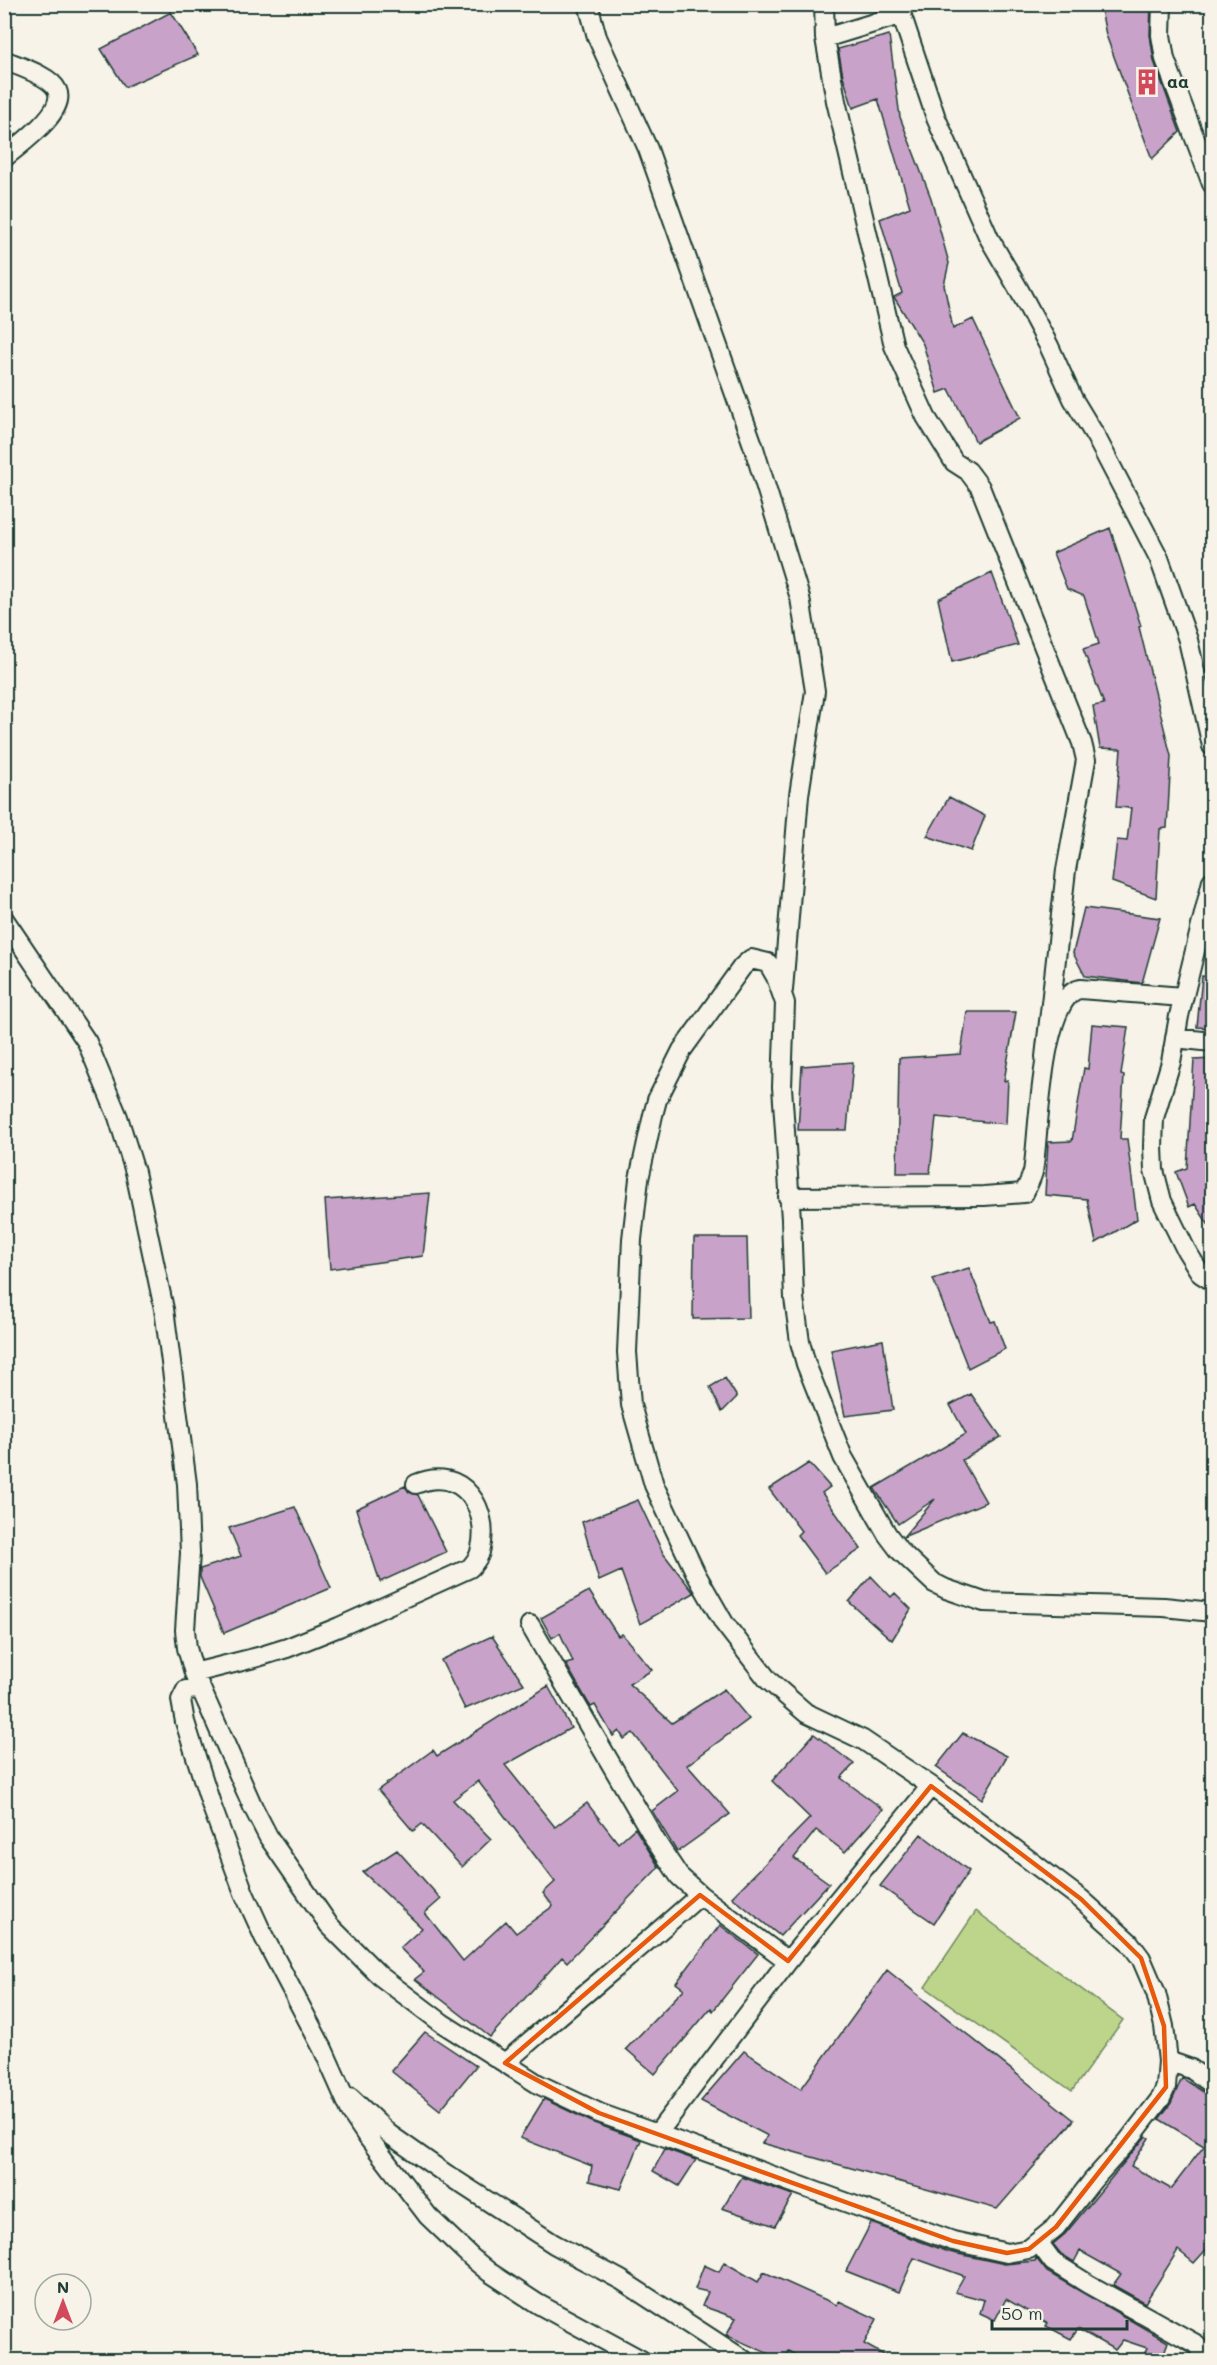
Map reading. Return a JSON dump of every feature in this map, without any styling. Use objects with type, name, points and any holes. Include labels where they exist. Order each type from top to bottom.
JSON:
[{"type":"street","points":[[588,4],[597,37],[648,149],[753,445],[800,598],[815,691],[799,795],[782,992],[785,1017],[782,1088],[794,1298],[800,1342],[806,1364],[843,1457],[887,1534],[924,1575],[946,1589],[984,1602],[1164,1607],[1212,1612]]},
{"type":"street","points":[[788,1197],[984,1196],[1024,1193],[1033,1173],[1066,870],[1086,760],[1082,743],[980,487],[968,471],[954,462],[926,417],[894,346],[836,101],[825,38],[824,4]]},
{"type":"street","points":[[1162,4],[1161,35],[1165,59],[1212,184]]},
{"type":"street","points":[[825,38],[899,10],[936,118],[989,238],[1049,346],[1073,399],[1096,437],[1159,558],[1188,640],[1212,746]]},
{"type":"street","points":[[4,60],[48,81],[57,89],[59,98],[55,110],[46,121],[4,158]]},
{"type":"street","points":[[1212,881],[1183,998],[1171,1062],[1154,1118],[1154,1170],[1162,1201],[1186,1250],[1201,1274],[1212,1281]]},
{"type":"street","points":[[4,919],[87,1042],[118,1117],[135,1172],[164,1309],[187,1484],[190,1553],[185,1630],[187,1648],[197,1681],[269,1838],[329,1925],[380,1976],[404,1996],[538,2084],[599,2114],[962,2244],[1007,2253],[1029,2248],[1056,2227],[1161,2098],[1166,2087],[1168,2061],[1156,1993],[1141,1958],[1129,1942],[1081,1899],[931,1786],[863,1740],[806,1713],[768,1680],[746,1655],[724,1623],[700,1581],[654,1485],[631,1405],[627,1352],[632,1239],[639,1179],[657,1100],[682,1050],[742,967],[751,959],[768,963],[782,992]]},
{"type":"street","points":[[1045,1057],[1060,1009],[1073,991],[1183,998]]},
{"type":"street","points":[[1175,1038],[1212,1042]]},
{"type":"street","points":[[416,1484],[427,1479],[444,1478],[470,1493],[482,1519],[483,1536],[480,1555],[470,1568],[339,1627],[197,1681],[182,1695],[187,1730],[223,1837],[264,1937],[339,2083],[352,2114],[366,2135],[428,2216],[489,2272],[538,2304],[642,2361]]},
{"type":"street","points":[[530,1625],[657,1843],[679,1876],[700,1895],[788,1961]]},
{"type":"street","points":[[657,2134],[788,1961],[931,1786]]},
{"type":"street","points":[[505,2064],[580,1996],[624,1962],[700,1895]]},
{"type":"street","points":[[1168,2061],[1191,2069],[1212,2084]]},
{"type":"street","points":[[339,2083],[350,2097],[389,2134],[446,2174],[554,2244],[621,2280],[744,2361]]},
{"type":"street","points":[[1039,2242],[1053,2262],[1196,2344],[1211,2361]]},
{"type":"highlighted area","points":[[931,1786],[1081,1899],[1141,1958],[1164,2026],[1166,2087],[1056,2227],[1029,2249],[1007,2253],[953,2241],[599,2113],[505,2063],[700,1895],[788,1961]]},
{"type":"green space","points":[[976,1911],[1123,2020],[1072,2091],[925,1987]]},
{"type":"building","name":"aa","points":[[1100,4],[1151,4],[1150,35],[1154,61],[1180,132],[1152,159],[1106,35]]},
{"type":"building","points":[[171,12],[198,55],[125,87],[101,49]]},
{"type":"building","points":[[889,35],[900,117],[931,198],[949,263],[944,285],[953,329],[973,319],[1020,418],[976,442],[949,389],[938,393],[923,344],[894,297],[902,293],[880,219],[910,207],[878,99],[853,108],[843,76],[838,49]]},
{"type":"building","points":[[1110,528],[1141,626],[1139,627],[1171,756],[1167,828],[1160,829],[1156,898],[1112,882],[1117,840],[1127,841],[1131,808],[1116,807],[1121,749],[1100,748],[1093,706],[1104,704],[1083,649],[1099,644],[1084,596],[1067,589],[1053,553]]},
{"type":"building","points":[[992,573],[1018,645],[952,662],[938,599]]},
{"type":"building","points":[[949,797],[985,816],[971,851],[927,836]]},
{"type":"building","points":[[1084,908],[1160,918],[1142,983],[1085,976],[1073,953]]},
{"type":"building","points":[[1202,976],[1212,977],[1212,1028],[1197,1027]]},
{"type":"building","points":[[967,1012],[1016,1012],[1004,1081],[1008,1080],[1006,1124],[936,1117],[930,1173],[897,1173],[899,1058],[961,1054]]},
{"type":"building","points":[[1092,1024],[1128,1027],[1121,1075],[1124,1076],[1120,1139],[1127,1139],[1137,1219],[1096,1243],[1087,1199],[1045,1195],[1048,1142],[1072,1141],[1084,1068],[1088,1069]]},
{"type":"building","points":[[1212,1059],[1212,1230],[1195,1204],[1189,1207],[1176,1172],[1187,1168],[1194,1060]]},
{"type":"building","points":[[853,1062],[847,1130],[798,1130],[802,1066]]},
{"type":"building","points":[[430,1193],[423,1256],[330,1269],[325,1200]]},
{"type":"building","points":[[694,1238],[747,1238],[749,1318],[693,1319]]},
{"type":"building","points":[[969,1268],[991,1322],[995,1321],[1005,1349],[968,1368],[933,1279]]},
{"type":"building","points":[[883,1340],[893,1410],[845,1416],[831,1350]]},
{"type":"building","points":[[725,1378],[737,1397],[722,1412],[710,1387]]},
{"type":"building","points":[[971,1394],[1001,1437],[962,1460],[986,1502],[903,1537],[935,1499],[898,1524],[874,1488],[966,1434],[950,1405]]},
{"type":"building","points":[[809,1463],[830,1487],[822,1493],[861,1549],[825,1573],[797,1535],[801,1531],[769,1489]]},
{"type":"building","points":[[405,1486],[409,1492],[418,1495],[446,1552],[380,1582],[356,1509]]},
{"type":"building","points":[[638,1500],[663,1553],[694,1593],[640,1624],[621,1571],[599,1581],[582,1522]]},
{"type":"building","points":[[295,1507],[331,1588],[224,1633],[200,1577],[200,1569],[241,1556],[229,1528]]},
{"type":"building","points":[[871,1576],[891,1597],[895,1593],[911,1609],[892,1640],[849,1602]]},
{"type":"building","points":[[589,1591],[618,1636],[622,1634],[652,1670],[629,1684],[672,1723],[724,1689],[749,1719],[687,1765],[730,1814],[677,1852],[652,1811],[678,1791],[633,1733],[624,1739],[619,1731],[613,1736],[595,1705],[591,1707],[589,1704],[566,1664],[573,1662],[560,1633],[552,1638],[541,1618]]},
{"type":"building","points":[[492,1636],[524,1684],[465,1709],[441,1660]]},
{"type":"building","points":[[548,1686],[571,1728],[505,1765],[555,1827],[587,1803],[618,1843],[635,1828],[659,1867],[567,1962],[562,1957],[490,2037],[415,1979],[424,1972],[400,1948],[422,1928],[363,1872],[397,1850],[441,1899],[425,1913],[463,1961],[506,1921],[516,1933],[553,1906],[543,1893],[555,1882],[478,1781],[453,1800],[491,1839],[462,1867],[422,1824],[413,1831],[378,1790],[433,1750],[437,1756]]},
{"type":"building","points":[[963,1733],[1007,1756],[982,1799],[936,1767]]},
{"type":"building","points":[[814,1734],[854,1764],[841,1778],[883,1809],[845,1852],[816,1830],[794,1858],[829,1883],[780,1936],[732,1897],[810,1818],[772,1781]]},
{"type":"building","points":[[921,1834],[969,1871],[934,1923],[880,1886]]},
{"type":"building","points":[[720,1925],[758,1954],[713,2011],[711,2008],[655,2074],[626,2049],[684,1989],[676,1983]]},
{"type":"building","points":[[887,1970],[1074,2120],[997,2209],[762,2143],[768,2136],[701,2101],[744,2051],[801,2089]]},
{"type":"building","points":[[425,2032],[476,2066],[440,2110],[391,2071]]},
{"type":"building","points":[[1182,2078],[1212,2098],[1212,2243],[1194,2263],[1178,2250],[1145,2303],[1113,2285],[1121,2274],[1080,2251],[1074,2262],[1061,2254],[1053,2244],[1065,2234],[1146,2136],[1149,2138],[1131,2166],[1171,2189],[1204,2146],[1159,2119],[1171,2103]]},
{"type":"building","points":[[544,2099],[594,2123],[641,2140],[621,2189],[589,2181],[592,2166],[520,2138]]},
{"type":"building","points":[[665,2149],[696,2160],[679,2186],[653,2171]]},
{"type":"building","points":[[742,2177],[793,2195],[775,2226],[722,2208]]},
{"type":"building","points":[[871,2223],[949,2252],[1005,2264],[1035,2261],[1036,2258],[1047,2272],[1168,2342],[1161,2361],[1141,2361],[1147,2348],[1123,2340],[1115,2350],[1078,2329],[1071,2339],[1046,2326],[1048,2323],[1006,2299],[995,2320],[980,2313],[984,2300],[955,2292],[964,2276],[914,2258],[899,2292],[846,2271]]},
{"type":"building","points":[[724,2262],[758,2282],[764,2272],[837,2305],[839,2301],[877,2319],[864,2344],[895,2361],[808,2361],[788,2351],[783,2360],[726,2335],[736,2318],[702,2306],[708,2292],[695,2289],[704,2265],[719,2272]]},
{"type":"place","name":"aa","points":[[1147,82]]}]
